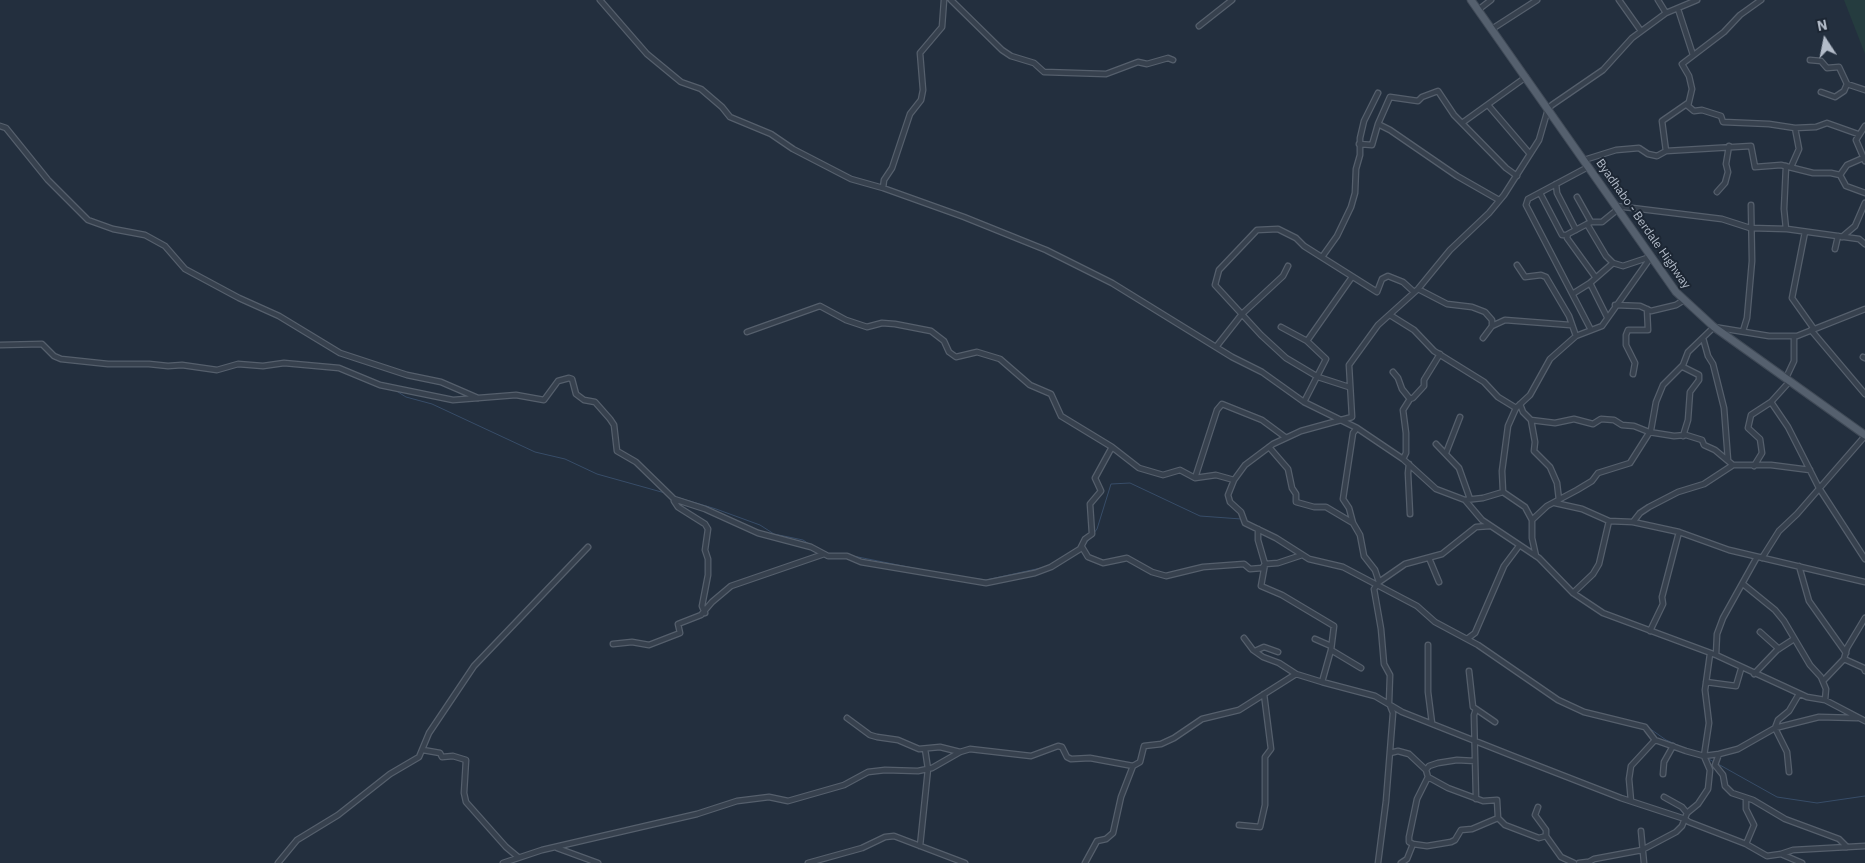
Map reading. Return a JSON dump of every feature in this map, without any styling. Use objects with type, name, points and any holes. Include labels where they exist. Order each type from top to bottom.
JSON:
[{"type":"main road","name":"Byadhabo - Berdale Highway","points":[[1471,0],[1587,163],[1651,257],[1684,300],[1714,327],[1865,435]]},
{"type":"street","points":[[600,0],[647,54],[681,82],[702,90],[722,107],[730,117],[770,134],[793,149],[851,180],[883,188],[1046,250],[1112,283],[1216,347],[1262,372],[1304,402],[1345,420],[1403,459],[1436,489],[1468,500],[1503,492],[1526,507],[1532,520],[1532,538],[1536,556]]},
{"type":"street","points":[[883,188],[884,180],[892,168],[910,114],[921,100],[923,90],[920,53],[942,27],[944,0]]},
{"type":"street","points":[[952,0],[1002,50],[1011,56],[1034,64],[1044,72],[1106,74],[1138,62],[1147,64],[1168,58],[1173,60]]},
{"type":"street","points":[[1199,26],[1232,0]]},
{"type":"street","points":[[1478,10],[1491,0]]},
{"type":"street","points":[[1492,29],[1536,0]]},
{"type":"street","points":[[1619,0],[1641,31]]},
{"type":"street","points":[[1658,0],[1666,13]]},
{"type":"street","points":[[1697,0],[1666,13],[1641,31],[1618,51],[1603,70],[1548,109],[1539,140],[1517,176],[1499,200],[1450,250],[1416,291],[1378,325],[1349,365],[1352,417],[1313,427],[1285,437],[1269,447],[1245,465],[1234,480],[1228,495],[1230,502],[1240,512],[1245,524],[1258,529],[1308,559],[1343,567],[1378,583],[1398,598],[1417,606],[1435,622],[1467,639],[1558,700],[1584,712],[1646,727],[1655,740],[1704,756],[1738,749],[1775,728],[1819,717],[1858,718]]},
{"type":"street","points":[[1761,0],[1740,15],[1724,32],[1682,64],[1689,76],[1692,89],[1688,103],[1691,110],[1702,110],[1721,116],[1723,122],[1771,124],[1795,128],[1816,127],[1827,123],[1858,134]]},
{"type":"street","points":[[1678,9],[1693,55]]},
{"type":"street","points":[[1810,60],[1821,61],[1827,68],[1839,67],[1847,84],[1865,90]]},
{"type":"street","points":[[1462,123],[1526,77]]},
{"type":"street","points":[[1821,92],[1835,97],[1844,91],[1847,84]]},
{"type":"street","points":[[1359,144],[1372,145],[1378,124],[1390,98],[1418,102],[1422,97],[1438,91],[1462,123],[1506,168],[1517,176]]},
{"type":"street","points":[[1322,256],[1337,236],[1351,207],[1360,155],[1359,144],[1364,121],[1378,93]]},
{"type":"street","points":[[1666,151],[1662,121],[1688,103]]},
{"type":"street","points":[[1488,105],[1530,154]]},
{"type":"street","points":[[1378,124],[1390,130],[1457,176],[1499,200]]},
{"type":"street","points":[[0,126],[6,128],[48,180],[88,220],[113,229],[145,235],[165,246],[185,269],[239,298],[279,316],[340,354],[407,375],[442,382],[479,398]]},
{"type":"street","points":[[1840,175],[1847,165],[1864,159],[1856,140],[1858,134],[1865,126]]},
{"type":"street","points":[[1786,229],[1784,209],[1788,166],[1799,149],[1795,128]]},
{"type":"street","points":[[1717,192],[1725,183],[1728,172],[1726,164],[1730,146]]},
{"type":"street","points":[[1591,330],[1574,293],[1526,205],[1528,200],[1587,163],[1616,150],[1639,148],[1648,154],[1657,156],[1666,151],[1751,146],[1756,167],[1788,166],[1813,174],[1831,173],[1840,175],[1846,186],[1865,193]]},
{"type":"street","points":[[1556,184],[1557,193],[1576,230]]},
{"type":"street","points":[[1540,193],[1562,235],[1568,235],[1589,223],[1602,222],[1617,207],[1722,219],[1750,228],[1786,229],[1859,239],[1865,244]]},
{"type":"street","points":[[1577,197],[1606,256],[1613,263],[1623,266],[1651,257]]},
{"type":"street","points":[[1835,249],[1840,237],[1855,226],[1865,203]]},
{"type":"street","points":[[1743,331],[1747,318],[1752,261],[1751,205]]},
{"type":"street","points":[[1349,387],[1318,377],[1286,358],[1215,285],[1219,270],[1257,230],[1278,229],[1296,238],[1304,246],[1377,292],[1382,279],[1388,276],[1403,282],[1416,291],[1447,304],[1472,307],[1485,312],[1492,320],[1492,326]]},
{"type":"street","points":[[1805,232],[1792,298],[1812,330],[1865,394]]},
{"type":"street","points":[[1568,235],[1596,278]]},
{"type":"street","points":[[1503,492],[1502,471],[1508,426],[1518,406],[1530,395],[1550,359],[1576,336],[1602,326],[1615,305],[1651,257]]},
{"type":"street","points":[[1574,293],[1590,283],[1613,263]]},
{"type":"street","points":[[1518,265],[1525,277],[1541,274],[1546,278],[1569,316],[1570,325],[1576,336]]},
{"type":"street","points":[[1216,347],[1242,314],[1283,276],[1288,266]]},
{"type":"street","points":[[1307,341],[1352,277]]},
{"type":"street","points":[[1590,283],[1607,317]]},
{"type":"street","points":[[1615,305],[1640,306],[1651,312],[1662,310],[1684,300]]},
{"type":"street","points":[[747,332],[820,306],[846,320],[867,327],[882,323],[931,331],[944,341],[949,352],[956,357],[977,352],[1000,359],[1030,385],[1051,394],[1061,416],[1112,447],[1139,468],[1163,475],[1180,470],[1194,478],[1216,475],[1234,480]]},
{"type":"street","points":[[1532,520],[1547,506],[1592,481],[1598,474],[1630,463],[1649,432],[1663,385],[1683,365],[1688,352],[1714,327],[1769,336],[1794,336],[1865,309]]},
{"type":"street","points":[[1633,374],[1635,363],[1626,345],[1626,334],[1628,330],[1648,330],[1647,310]]},
{"type":"street","points":[[1390,315],[1414,330],[1434,350],[1450,362],[1484,382],[1498,397],[1518,406],[1531,420],[1535,442],[1534,452],[1550,467],[1557,484],[1557,502]]},
{"type":"street","points":[[1483,338],[1492,326],[1513,318],[1570,325]]},
{"type":"street","points":[[1281,327],[1307,341],[1326,359],[1304,402]]},
{"type":"street","points":[[1754,466],[1762,453],[1760,439],[1748,428],[1751,415],[1770,402],[1788,380],[1794,361],[1794,336]]},
{"type":"street","points":[[1703,338],[1708,356],[1713,364],[1724,408],[1728,460]]},
{"type":"street","points":[[0,345],[42,344],[61,359],[108,364],[182,365],[217,370],[238,364],[263,366],[284,363],[339,368],[380,385],[453,400],[516,394],[544,400],[558,381],[572,379],[576,394],[584,400],[595,402],[614,425],[617,452],[636,462],[674,500],[678,507],[700,521],[708,529],[706,550],[708,575],[702,606],[705,613]]},
{"type":"street","points":[[1403,459],[1406,453],[1404,410],[1410,399],[1416,396],[1424,386],[1424,380],[1440,354]]},
{"type":"street","points":[[1683,365],[1683,367],[1698,375],[1699,380],[1690,392],[1688,420],[1683,436]]},
{"type":"street","points":[[1392,372],[1410,399]]},
{"type":"street","points":[[1770,402],[1788,427],[1819,488],[1865,559]]},
{"type":"street","points":[[1194,478],[1217,410],[1222,404],[1262,420],[1285,437]]},
{"type":"street","points":[[1446,453],[1460,417]]},
{"type":"street","points":[[1531,420],[1555,423],[1574,419],[1593,424],[1601,419],[1614,420],[1622,425],[1634,426],[1649,432],[1702,440],[1704,445],[1715,450],[1733,466]]},
{"type":"street","points":[[1357,428],[1353,433],[1343,499],[1349,508],[1353,523],[1360,535],[1364,556],[1374,570],[1378,583]]},
{"type":"street","points":[[1579,863],[1642,850],[1676,832],[1682,826],[1687,813],[1698,804],[1708,789],[1710,770],[1704,756],[1709,723],[1706,682],[1717,634],[1723,618],[1733,597],[1759,557],[1779,531],[1798,514],[1865,435]]},
{"type":"street","points":[[1436,444],[1446,453],[1462,474],[1468,500],[1490,526],[1536,556],[1573,593],[1603,614],[1713,655],[1799,694],[1825,700],[1865,721]]},
{"type":"street","points":[[674,500],[705,509],[758,533],[799,542],[832,557],[846,556],[861,562],[986,583],[1035,573],[1051,567],[1082,547],[1085,539],[1092,534],[1090,504],[1101,491],[1096,478],[1112,447]]},
{"type":"street","points":[[1269,447],[1288,469],[1292,488],[1296,494],[1296,502],[1314,507],[1326,507],[1353,523]]},
{"type":"street","points":[[1409,464],[1410,514]]},
{"type":"street","points":[[1633,522],[1649,507],[1678,492],[1704,484],[1733,466],[1771,465],[1810,470]]},
{"type":"street","points":[[1557,502],[1582,509],[1609,521],[1633,522],[1679,532],[1707,543],[1759,557],[1865,582]]},
{"type":"street","points":[[1573,593],[1593,574],[1599,564],[1609,521]]},
{"type":"street","points":[[1378,863],[1390,753],[1392,713],[1390,675],[1384,664],[1381,629],[1374,602],[1374,589],[1378,583],[1405,564],[1442,554],[1476,527],[1490,526]]},
{"type":"street","points":[[1258,529],[1258,540],[1265,564],[1260,586],[1282,595],[1334,626],[1331,648],[1322,682]]},
{"type":"street","points":[[1650,632],[1663,604],[1662,597],[1679,532]]},
{"type":"street","points":[[1467,639],[1475,634],[1504,566],[1519,546]]},
{"type":"street","points":[[278,863],[297,840],[338,815],[390,774],[419,757],[429,733],[474,666],[588,547]]},
{"type":"street","points":[[1082,547],[1088,557],[1103,563],[1127,558],[1152,572],[1166,576],[1203,566],[1244,564],[1250,569],[1262,568],[1265,564],[1278,563],[1302,555]]},
{"type":"street","points":[[613,644],[632,642],[649,645],[680,632],[678,624],[693,620],[705,613],[712,602],[731,586],[824,554]]},
{"type":"street","points":[[1429,558],[1439,582]]},
{"type":"street","points":[[1798,566],[1809,601],[1846,653]]},
{"type":"street","points":[[1743,584],[1775,610],[1823,681],[1826,689],[1825,700]]},
{"type":"street","points":[[1823,681],[1844,659],[1865,618]]},
{"type":"street","points":[[1760,632],[1779,649]]},
{"type":"street","points":[[1244,638],[1254,651],[1296,674],[1375,696],[1390,703],[1402,712],[1631,801],[1685,819],[1746,844],[1767,856],[1793,850],[1865,846]]},
{"type":"street","points":[[1315,639],[1361,668]]},
{"type":"street","points":[[1754,674],[1779,649],[1794,639]]},
{"type":"street","points":[[1428,645],[1428,692],[1432,723]]},
{"type":"street","points":[[1254,651],[1264,647],[1278,652]]},
{"type":"street","points":[[1844,659],[1865,670]]},
{"type":"street","points":[[1706,682],[1736,686],[1741,668]]},
{"type":"street","points":[[1469,671],[1473,707],[1495,722]]},
{"type":"street","points":[[1085,863],[1097,841],[1106,839],[1113,832],[1121,797],[1133,766],[1140,762],[1144,746],[1148,744],[1161,744],[1174,738],[1202,719],[1239,710],[1272,691],[1296,674]]},
{"type":"street","points":[[1239,825],[1260,826],[1266,805],[1265,757],[1271,749],[1264,694]]},
{"type":"street","points":[[1789,772],[1787,752],[1775,728],[1778,720],[1789,710],[1799,694]]},
{"type":"street","points":[[1476,709],[1476,799]]},
{"type":"street","points":[[847,718],[870,735],[892,738],[919,749],[940,747],[960,752]]},
{"type":"street","points":[[1631,801],[1629,779],[1631,766],[1655,740]]},
{"type":"street","points":[[503,863],[556,847],[697,814],[737,801],[769,797],[788,801],[844,785],[868,772],[928,769],[960,752],[975,750],[1031,756],[1058,746],[1062,747],[1067,757],[1072,759],[1090,758],[1133,766]]},
{"type":"street","points":[[1663,774],[1664,762],[1673,746]]},
{"type":"street","points":[[920,846],[928,769],[925,749]]},
{"type":"street","points":[[423,750],[440,752],[442,757],[453,756],[466,760],[464,792],[466,802],[506,847],[518,857]]},
{"type":"street","points":[[1390,753],[1398,751],[1409,754],[1426,770],[1428,776],[1448,788],[1476,799],[1497,800],[1498,818]]},
{"type":"street","points":[[1710,770],[1715,765],[1719,754]]},
{"type":"street","points":[[1426,770],[1429,766],[1438,763],[1457,760],[1475,761]]},
{"type":"street","points":[[1715,765],[1723,775],[1725,786],[1732,794],[1753,800],[1786,819],[1839,839],[1847,847]]},
{"type":"street","points":[[1428,776],[1417,799],[1409,842],[1427,846],[1451,842],[1455,840],[1461,830],[1498,818]]},
{"type":"street","points":[[1664,797],[1682,807],[1687,813]]},
{"type":"street","points":[[1746,799],[1746,809],[1754,825],[1746,844]]},
{"type":"street","points":[[1538,806],[1535,815],[1546,830],[1546,836],[1561,856],[1574,863]]},
{"type":"street","points":[[1498,818],[1514,829],[1539,838],[1546,836]]},
{"type":"street","points":[[1641,832],[1644,863]]},
{"type":"street","points":[[808,863],[862,848],[888,836],[894,836],[965,863]]},
{"type":"street","points":[[1401,863],[1407,859],[1413,844]]},
{"type":"street","points":[[556,847],[598,863]]},
{"type":"street","points":[[1781,854],[1802,863]]},
{"type":"street","points":[[1407,859],[1413,863]]},
{"type":"green space","points":[[1844,0],[1865,0],[1865,54]]},
{"type":"waterway","points":[[398,392],[406,397],[432,404],[535,452],[565,459],[597,474],[665,493]]},
{"type":"waterway","points":[[1084,546],[1097,529],[1111,484],[1130,483],[1200,516],[1241,519]]},
{"type":"waterway","points":[[673,496],[760,525],[774,534],[803,540],[812,546]]},
{"type":"waterway","points":[[1247,521],[1270,533]]},
{"type":"waterway","points":[[853,556],[923,570]]},
{"type":"waterway","points":[[949,575],[986,580],[1041,568]]},
{"type":"waterway","points":[[1370,579],[1378,583]]},
{"type":"waterway","points":[[1649,728],[1666,740],[1682,747]]},
{"type":"waterway","points":[[1707,758],[1714,762]]},
{"type":"waterway","points":[[1718,764],[1777,797],[1817,803],[1865,796]]}]
